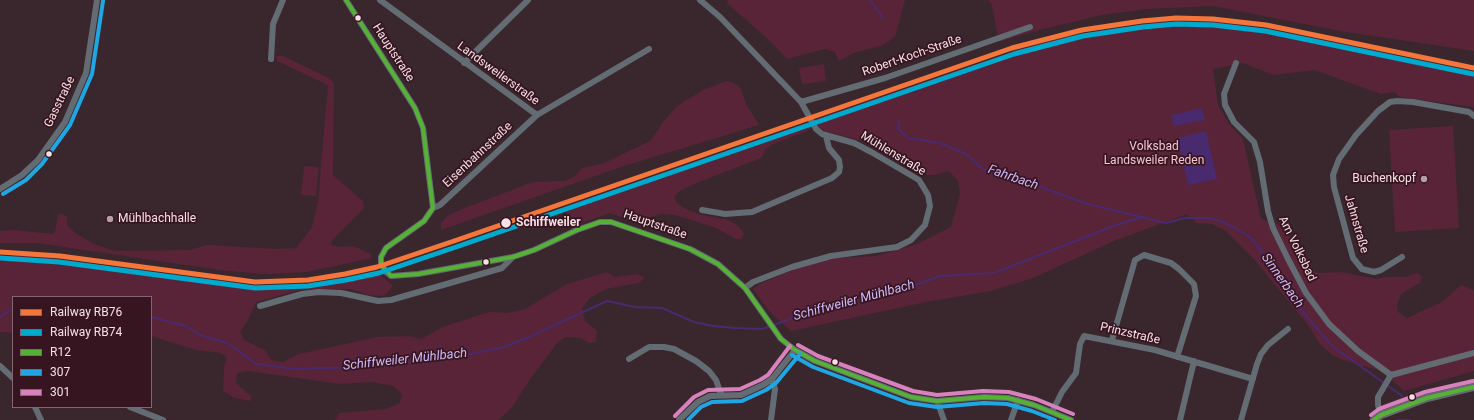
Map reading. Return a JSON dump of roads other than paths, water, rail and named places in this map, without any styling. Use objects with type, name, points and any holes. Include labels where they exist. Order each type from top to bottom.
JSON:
[{"type":"main road","points":[[1374,420],[1382,415],[1427,398],[1474,387]]},
{"type":"street","name":"Gasstraße","points":[[0,189],[22,175],[38,160],[65,122],[86,73],[97,0]]},
{"type":"street","points":[[271,59],[273,24],[283,0]]},
{"type":"street","name":"Hauptstraße","points":[[346,0],[420,117],[423,128],[433,208],[424,221],[386,248],[381,257],[381,264],[386,272],[392,276],[418,274],[513,257],[534,250],[577,230],[600,222],[611,222],[703,255],[733,276],[745,288],[774,331],[795,350],[815,361],[891,391],[911,397],[937,401],[995,397],[1018,400],[1071,420]]},
{"type":"street","name":"Landsweilerstraße","points":[[380,0],[537,116],[649,49]]},
{"type":"street","points":[[464,63],[528,0]]},
{"type":"street","points":[[700,0],[720,17],[800,102],[816,129],[826,136],[829,148],[839,160],[840,166],[839,172],[832,178],[752,212],[725,214],[702,210]]},
{"type":"street","name":"Robert-Koch-Straße","points":[[800,102],[872,82],[1030,27]]},
{"type":"street","name":"Am Volksbad","points":[[1236,63],[1224,94],[1225,105],[1234,122],[1254,142],[1260,162],[1268,211],[1273,228],[1288,259],[1306,293],[1329,324],[1358,352],[1389,378]]},
{"type":"street","name":"Jahnstraße","points":[[1402,257],[1381,270],[1374,272],[1362,269],[1353,258],[1334,187],[1333,176],[1339,159],[1356,135],[1378,111],[1390,102],[1413,102],[1469,112],[1474,116]]},
{"type":"street","name":"Eisenbahnstraße","points":[[433,208],[440,205],[537,116]]},
{"type":"street","name":"Mühlenstraße","points":[[745,288],[753,282],[771,274],[819,259],[898,247],[911,240],[924,225],[930,206],[928,195],[919,180],[854,143],[826,136]]},
{"type":"street","points":[[1112,340],[1135,260],[1144,255],[1171,263],[1194,284],[1196,296],[1177,356]]},
{"type":"street","points":[[260,306],[302,294],[318,292],[341,293],[378,301],[391,300],[502,268],[513,257]]},
{"type":"street","points":[[1241,420],[1261,354],[1268,345],[1288,328]]},
{"type":"street","name":"Prinzstraße","points":[[1052,412],[1062,392],[1076,373],[1080,344],[1084,336],[1112,340],[1177,356],[1253,378]]},
{"type":"street","points":[[628,359],[649,347],[664,347],[674,350],[696,361],[709,372],[716,380],[721,394]]},
{"type":"street","points":[[680,420],[698,402],[710,396],[721,394],[741,394],[763,385],[772,379],[795,350]]},
{"type":"street","points":[[1382,415],[1377,401],[1382,388],[1389,378],[1474,353]]},
{"type":"street","points":[[1180,420],[1194,361]]},
{"type":"street","points":[[0,366],[12,377]]},
{"type":"street","points":[[771,420],[774,397],[772,379]]},
{"type":"street","points":[[1011,420],[1018,400]]},
{"type":"street","points":[[937,401],[944,420]]},
{"type":"street","points":[[35,408],[41,420]]},
{"type":"street","points":[[133,408],[163,420]]},
{"type":"waterway","name":"Fahrbach","points":[[870,0],[883,18]]},
{"type":"waterway","name":"Sinnerbach","points":[[899,121],[898,129],[908,138],[940,143],[966,154],[983,169],[1015,178],[1088,204],[1166,223],[1184,218],[1207,218],[1218,220],[1232,226],[1251,238],[1272,264],[1292,299],[1331,345],[1402,396]]},
{"type":"waterway","name":"Schiffweiler Mühlbach","points":[[774,325],[805,313],[867,295],[911,287],[940,276],[994,273],[1116,225],[1143,217]]},
{"type":"waterway","name":"Schiffweiler Mühlbach","points":[[152,317],[186,326],[200,335],[228,343],[256,364],[295,369],[358,367],[450,358],[504,347],[607,301],[635,307],[662,308],[694,322],[713,326],[762,329],[770,326]]},
{"type":"waterway","name":"Schiffweiler Mühlbach","points":[[0,317],[12,309]]},
{"type":"waterway","points":[[1397,420],[1410,420]]},
{"type":"rail line","name":"RB76","points":[[0,252],[60,256],[255,282],[308,280],[345,274],[377,267],[457,240],[1012,48],[1082,30],[1142,21],[1176,18],[1213,19],[1266,25],[1474,68]]},
{"type":"rail line","name":"RB74","points":[[0,258],[59,262],[255,288],[308,286],[346,280],[379,273],[459,246],[1014,54],[1083,36],[1143,27],[1176,24],[1213,25],[1265,31],[1473,74]]},
{"type":"place","name":"Buchenkopf","points":[[1424,179]]},
{"type":"place","name":"Mühlbachhalle","points":[[110,219]]},
{"type":"place","name":"Schiffweiler","points":[[506,223]]},
{"type":"park label","name":"Volksbad Landsweiler Reden","points":[[1154,154]]}]
